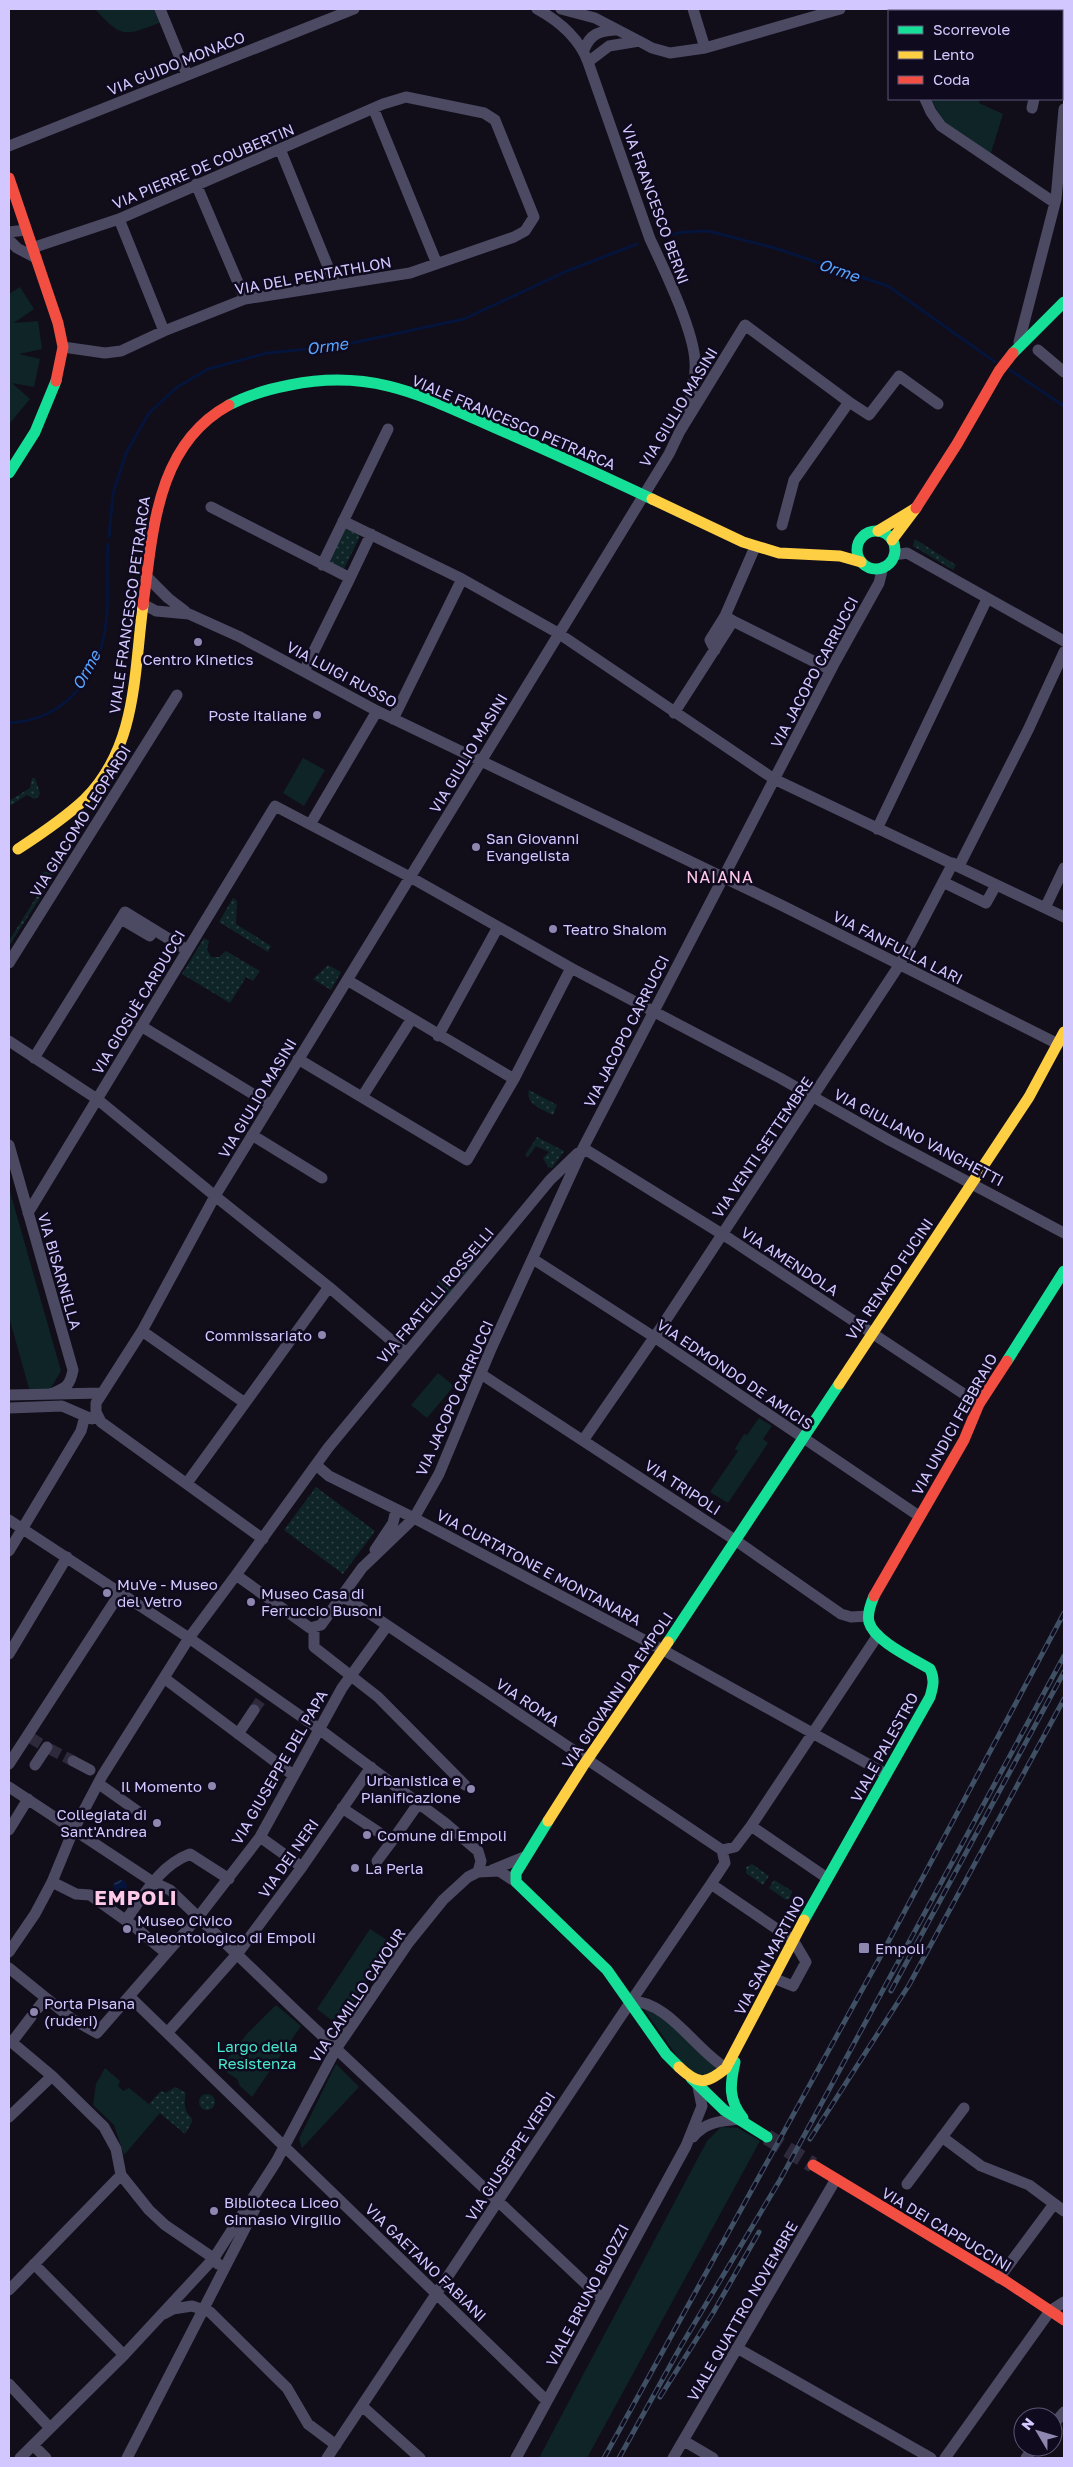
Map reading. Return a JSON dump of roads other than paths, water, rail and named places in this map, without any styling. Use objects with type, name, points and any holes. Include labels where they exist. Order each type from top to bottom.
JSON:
[{"type":"main road","points":[[9,178],[58,323],[63,347],[55,384],[35,432],[9,473]]},
{"type":"main road","points":[[892,540],[916,508],[964,432],[987,388],[1018,346],[1064,302]]},
{"type":"main road","name":"VIALE FRANCESCO PETRARCA","points":[[12,853],[58,824],[82,802],[113,761],[123,738],[133,697],[146,576],[158,501],[176,452],[194,431],[230,403],[286,385],[356,380],[391,385],[525,440],[755,547],[779,553],[853,558],[861,562]]},
{"type":"main road","points":[[878,531],[916,508]]},
{"type":"main road","points":[[878,531],[887,534],[892,540],[894,555],[883,567],[871,568],[861,562],[857,551],[860,539],[869,532],[878,531]]},
{"type":"main road","name":"VIALE FRANCESCO PETRARCA","points":[[816,555],[860,539]]},
{"type":"main road","name":"VIA RENATO FUCINI","points":[[735,1540],[1037,1084],[1064,1032]]},
{"type":"main road","name":"VIA UNDICI FEBBRAIO","points":[[919,1516],[964,1440],[979,1404],[1064,1271]]},
{"type":"main road","points":[[878,1636],[869,1625],[868,1616],[873,1598],[919,1516]]},
{"type":"main road","name":"VIA GIOVANNI DA EMPOLI","points":[[516,1882],[516,1873],[524,1857],[735,1540]]},
{"type":"main road","name":"VIALE PALESTRO","points":[[827,1878],[930,1697],[934,1675],[924,1665],[878,1636]]},
{"type":"main road","name":"VIA SAN MARTINO","points":[[739,2046],[792,1940],[827,1878]]},
{"type":"main road","points":[[516,1882],[594,1955],[666,2054],[692,2080],[739,2120],[752,2126]]},
{"type":"main road","points":[[692,2080],[712,2080],[726,2068],[739,2046]]},
{"type":"main road","points":[[739,2046],[729,2083],[730,2093],[738,2113],[767,2137]]},
{"type":"main road","name":"VIA DEI CAPPUCCINI","points":[[813,2165],[1000,2278],[1064,2320]]},
{"type":"street","points":[[160,9],[187,75]]},
{"type":"street","name":"VIA GUIDO MONACO","points":[[9,146],[354,9]]},
{"type":"street","name":"VIA FRANCESCO BERNI","points":[[537,9],[566,28],[584,50],[650,239],[666,273],[693,346],[695,382],[680,431]]},
{"type":"street","points":[[561,9],[594,18],[660,51],[670,53],[705,48],[840,9]]},
{"type":"street","points":[[693,9],[705,48]]},
{"type":"street","points":[[584,50],[593,35],[600,31],[615,30]]},
{"type":"street","points":[[588,62],[609,46],[639,41]]},
{"type":"street","name":"VIA PIERRE DE COUBERTIN","points":[[34,253],[118,220],[196,184],[406,97],[484,113],[495,120],[534,217]]},
{"type":"street","points":[[925,100],[941,126],[1055,203]]},
{"type":"street","points":[[378,107],[437,264]]},
{"type":"street","points":[[1018,346],[1060,190],[1064,109]]},
{"type":"street","points":[[280,149],[335,284]]},
{"type":"street","points":[[196,184],[245,299]]},
{"type":"street","name":"VIA DEL PENTATHLON","points":[[63,347],[105,353],[121,351],[164,330],[245,299],[410,272],[514,237],[525,231],[534,217]]},
{"type":"street","points":[[118,220],[164,330]]},
{"type":"street","points":[[9,232],[26,230]]},
{"type":"street","points":[[9,240],[17,248],[34,253]]},
{"type":"street","name":"VIA GIULIO MASINI","points":[[101,1422],[96,1412],[96,1403],[142,1331],[215,1196],[642,494],[669,454],[680,431],[745,325],[849,402]]},
{"type":"street","points":[[1038,350],[1064,372]]},
{"type":"street","points":[[782,525],[794,480],[849,402],[868,415],[899,376],[938,404]]},
{"type":"street","points":[[322,565],[388,429]]},
{"type":"street","points":[[211,506],[350,578]]},
{"type":"street","points":[[343,521],[462,579],[558,633],[774,779],[1064,917]]},
{"type":"street","points":[[304,671],[371,534]]},
{"type":"street","points":[[674,713],[715,650],[710,640],[729,618],[755,547]]},
{"type":"street","points":[[894,555],[907,553],[1064,641]]},
{"type":"street","name":"VIA JACOPO CARRUCCI","points":[[362,1568],[414,1518],[438,1474],[583,1148],[831,670],[879,583],[883,567]]},
{"type":"street","name":"VIA LUIGI RUSSO","points":[[146,576],[167,597],[189,614]]},
{"type":"street","points":[[393,719],[462,579]]},
{"type":"street","name":"VIA LUIGI RUSSO","points":[[144,592],[167,597]]},
{"type":"street","points":[[877,829],[987,599]]},
{"type":"street","name":"VIA LUIGI RUSSO","points":[[143,604],[156,611],[174,611],[189,614],[240,637],[393,719],[723,878]]},
{"type":"street","points":[[140,628],[164,612]]},
{"type":"street","points":[[729,618],[831,670]]},
{"type":"street","name":"VIA VENTI SETTEMBRE","points":[[584,1440],[814,1097],[900,964],[943,882],[956,865],[1063,658]]},
{"type":"street","name":"VIA GIACOMO LEOPARDI","points":[[9,963],[177,696]]},
{"type":"street","points":[[310,824],[377,711]]},
{"type":"street","name":"VIA GIULIANO VANGHETTI","points":[[275,806],[410,877],[571,968],[654,1010],[889,1140],[1064,1232]]},
{"type":"street","name":"VIA GIOSUÈ CARDUCCI","points":[[28,1213],[275,806]]},
{"type":"street","points":[[1045,908],[1064,868]]},
{"type":"street","name":"VIA FANFULLA LARI","points":[[723,878],[900,964],[1058,1044]]},
{"type":"street","points":[[943,882],[986,903],[996,885]]},
{"type":"street","points":[[34,1058],[125,912],[186,953]]},
{"type":"street","points":[[438,1036],[498,927]]},
{"type":"street","points":[[298,1059],[467,1160],[514,1079],[571,968]]},
{"type":"street","points":[[347,980],[411,1020],[514,1079]]},
{"type":"street","points":[[362,1097],[411,1020]]},
{"type":"street","points":[[141,1026],[270,1105]]},
{"type":"street","points":[[9,1041],[97,1099],[329,1287],[406,1353]]},
{"type":"street","points":[[252,1135],[322,1178]]},
{"type":"street","name":"VIA BISARNELLA","points":[[9,1145],[73,1370],[70,1383],[61,1391],[51,1394]]},
{"type":"street","name":"VIA AMENDOLA","points":[[583,1148],[722,1234],[979,1404]]},
{"type":"street","name":"VIA FRATELLI ROSSELLI","points":[[9,1952],[35,1914],[52,1882],[98,1776],[189,1638],[316,1465],[406,1353],[550,1180],[583,1148]]},
{"type":"street","name":"VIA EDMONDO DE AMICIS","points":[[533,1259],[654,1337],[802,1439],[919,1516]]},
{"type":"street","points":[[187,1483],[329,1287]]},
{"type":"street","points":[[142,1331],[245,1403]]},
{"type":"street","name":"VIA TRIPOLI","points":[[482,1374],[735,1540],[841,1614],[851,1617],[868,1616]]},
{"type":"street","points":[[9,1395],[102,1393]]},
{"type":"street","points":[[9,1408],[62,1406],[101,1422],[263,1538]]},
{"type":"street","points":[[9,1551],[82,1431],[85,1416]]},
{"type":"street","name":"VIA CURTATONE E MONTANARA","points":[[316,1465],[329,1476],[414,1518],[663,1650],[886,1774]]},
{"type":"street","points":[[236,1575],[307,1628],[314,1628],[321,1625],[362,1568],[393,1523],[396,1510]]},
{"type":"street","points":[[9,1520],[189,1638],[265,1693],[319,1728],[478,1851],[481,1861],[478,1872]]},
{"type":"street","points":[[9,1654],[67,1557]]},
{"type":"street","points":[[9,1764],[29,1737],[120,1593]]},
{"type":"street","name":"VIA ROMA","points":[[341,1597],[351,1601],[722,1850]]},
{"type":"street","name":"VIA GIUSEPPE DEL PAPA","points":[[46,1998],[72,2019],[96,2033],[130,1996],[200,1916],[260,1837],[350,1674],[387,1626]]},
{"type":"street","points":[[314,1628],[314,1647],[378,1697],[465,1785]]},
{"type":"street","points":[[722,1850],[735,1848],[814,1734],[878,1636]]},
{"type":"street","points":[[164,1678],[293,1775]]},
{"type":"street","points":[[238,1734],[254,1710]]},
{"type":"street","points":[[35,1765],[47,1747]]},
{"type":"street","points":[[72,1761],[98,1776],[140,1813]]},
{"type":"street","name":"VIA DEI NERI","points":[[168,2032],[238,1954],[302,1867],[370,1767]]},
{"type":"street","points":[[9,1786],[73,1831],[153,1882],[170,1890],[200,1916],[336,2049],[602,2299]]},
{"type":"street","points":[[9,1830],[28,1799]]},
{"type":"street","points":[[377,1862],[418,1804]]},
{"type":"street","points":[[342,1808],[392,1841]]},
{"type":"street","points":[[751,1826],[827,1878]]},
{"type":"street","points":[[260,1837],[302,1867]]},
{"type":"street","name":"VIA GIUSEPPE VERDI","points":[[327,2458],[630,2002],[725,1863],[722,1850]]},
{"type":"street","points":[[130,1924],[153,1882],[179,1858],[190,1854],[229,1878]]},
{"type":"street","points":[[491,1871],[524,1857]]},
{"type":"street","points":[[491,1871],[499,1871],[516,1882]]},
{"type":"street","name":"VIA CAMILLO CAVOUR","points":[[231,2251],[253,2212],[284,2146],[336,2049],[409,1942],[431,1914],[458,1885],[478,1872],[491,1871]]},
{"type":"street","points":[[52,1882],[76,1894],[90,1895],[166,1953]]},
{"type":"street","points":[[711,1884],[792,1940],[806,1962],[793,1986],[773,1978]]},
{"type":"street","points":[[9,1968],[46,1998],[10,2041],[52,2076],[104,2127],[116,2149],[121,2175],[137,2196],[165,2226],[216,2255],[222,2270]]},
{"type":"street","name":"VIA GAETANO FABIANI","points":[[130,1996],[547,2401]]},
{"type":"street","points":[[630,2002],[650,2004],[665,2014],[699,2048],[726,2068]]},
{"type":"street","points":[[9,2117],[52,2076]]},
{"type":"street","name":"VIALE BRUNO BUOZZI","points":[[516,2458],[686,2146],[702,2106],[692,2080]]},
{"type":"street","points":[[907,2184],[964,2108]]},
{"type":"street","name":"VIALE BRUNO BUOZZI","points":[[686,2146],[699,2130],[713,2122],[739,2120]]},
{"type":"street","points":[[942,2137],[981,2166],[1023,2182],[1064,2211]]},
{"type":"street","name":"VIA CAMILLO CAVOUR","points":[[20,2458],[124,2355],[216,2255],[276,2162]]},
{"type":"street","points":[[9,2290],[121,2175]]},
{"type":"street","name":"VIALE QUATTRO NOVEMBRE","points":[[674,2458],[836,2179]]},
{"type":"street","name":"VIA CAMILLO CAVOUR","points":[[127,2458],[204,2310],[256,2195]]},
{"type":"street","points":[[1000,2278],[1054,2204]]},
{"type":"street","points":[[216,2255],[231,2251]]},
{"type":"street","points":[[34,2264],[124,2355]]},
{"type":"street","points":[[945,2458],[1050,2311],[1064,2302]]},
{"type":"street","points":[[161,2316],[182,2307],[192,2306],[210,2312],[273,2373],[292,2396],[308,2424],[317,2433],[336,2445]]},
{"type":"street","points":[[737,2348],[931,2458]]},
{"type":"street","points":[[9,2384],[50,2428]]},
{"type":"street","points":[[362,2406],[420,2458]]},
{"type":"street","points":[[684,2441],[714,2458]]},
{"type":"street","points":[[33,2445],[46,2458]]},
{"type":"water","points":[[120,1880],[125,1882],[127,1887],[125,1892],[120,1894],[115,1892],[113,1887],[115,1882]]},
{"type":"waterway","name":"Orme","points":[[662,237],[683,232],[708,231],[775,248],[888,286],[995,362]]},
{"type":"waterway","name":"Orme","points":[[109,537],[113,494],[126,453],[149,413],[176,388],[208,369],[267,353],[338,346],[464,319],[567,271],[637,244]]},
{"type":"waterway","name":"Orme","points":[[1010,370],[1064,406]]},
{"type":"waterway","name":"Orme","points":[[9,723],[30,720],[49,713],[66,702],[90,672],[99,653],[107,612],[108,544]]},
{"type":"tunnel","points":[[254,1710],[265,1694]]},
{"type":"tunnel","points":[[31,1738],[44,1746]]},
{"type":"tunnel","points":[[50,1749],[73,1761]]},
{"type":"tunnel","points":[[767,2137],[813,2165]]},
{"type":"railway","points":[[604,2458],[884,1950],[1064,1613]]},
{"type":"railway","points":[[619,2458],[681,2346],[780,2180],[1064,1656]]},
{"type":"railway","points":[[891,1991],[1064,1672]]},
{"type":"railway","points":[[810,2139],[909,1985],[1064,1699]]},
{"type":"railway","points":[[660,2397],[713,2313],[759,2232]]},
{"type":"place","name":"Centro Kinetics","points":[[198,642]]},
{"type":"place","name":"Poste italiane","points":[[317,715]]},
{"type":"place","name":"San Giovanni Evangelista","points":[[476,847]]},
{"type":"place","name":"Teatro Shalom","points":[[553,929]]},
{"type":"place","name":"Commissariato","points":[[322,1335]]},
{"type":"place","name":"MuVe - Museo del Vetro","points":[[107,1593]]},
{"type":"place","name":"Museo Casa di Ferruccio Busoni","points":[[251,1602]]},
{"type":"place","name":"Il Momento","points":[[212,1786]]},
{"type":"place","name":"Urbanistica e Pianificazione","points":[[471,1789]]},
{"type":"place","name":"Collegiata di Sant'Andrea","points":[[157,1823]]},
{"type":"place","name":"Comune di Empoli","points":[[367,1835]]},
{"type":"place","name":"La Perla","points":[[355,1868]]},
{"type":"place","name":"Museo Civico Paleontologico di Empoli","points":[[127,1929]]},
{"type":"place","name":"Empoli","points":[[864,1948]]},
{"type":"place","name":"Porta Pisana (ruderi)","points":[[34,2012]]},
{"type":"place","name":"Biblioteca Liceo Ginnasio Virgilio","points":[[214,2211]]},
{"type":"district","name":"NAIANA","points":[[720,877]]},
{"type":"district","name":"EMPOLI","points":[[136,1897]]},
{"type":"park label","name":"Largo della Resistenza","points":[[257,2054]]}]
